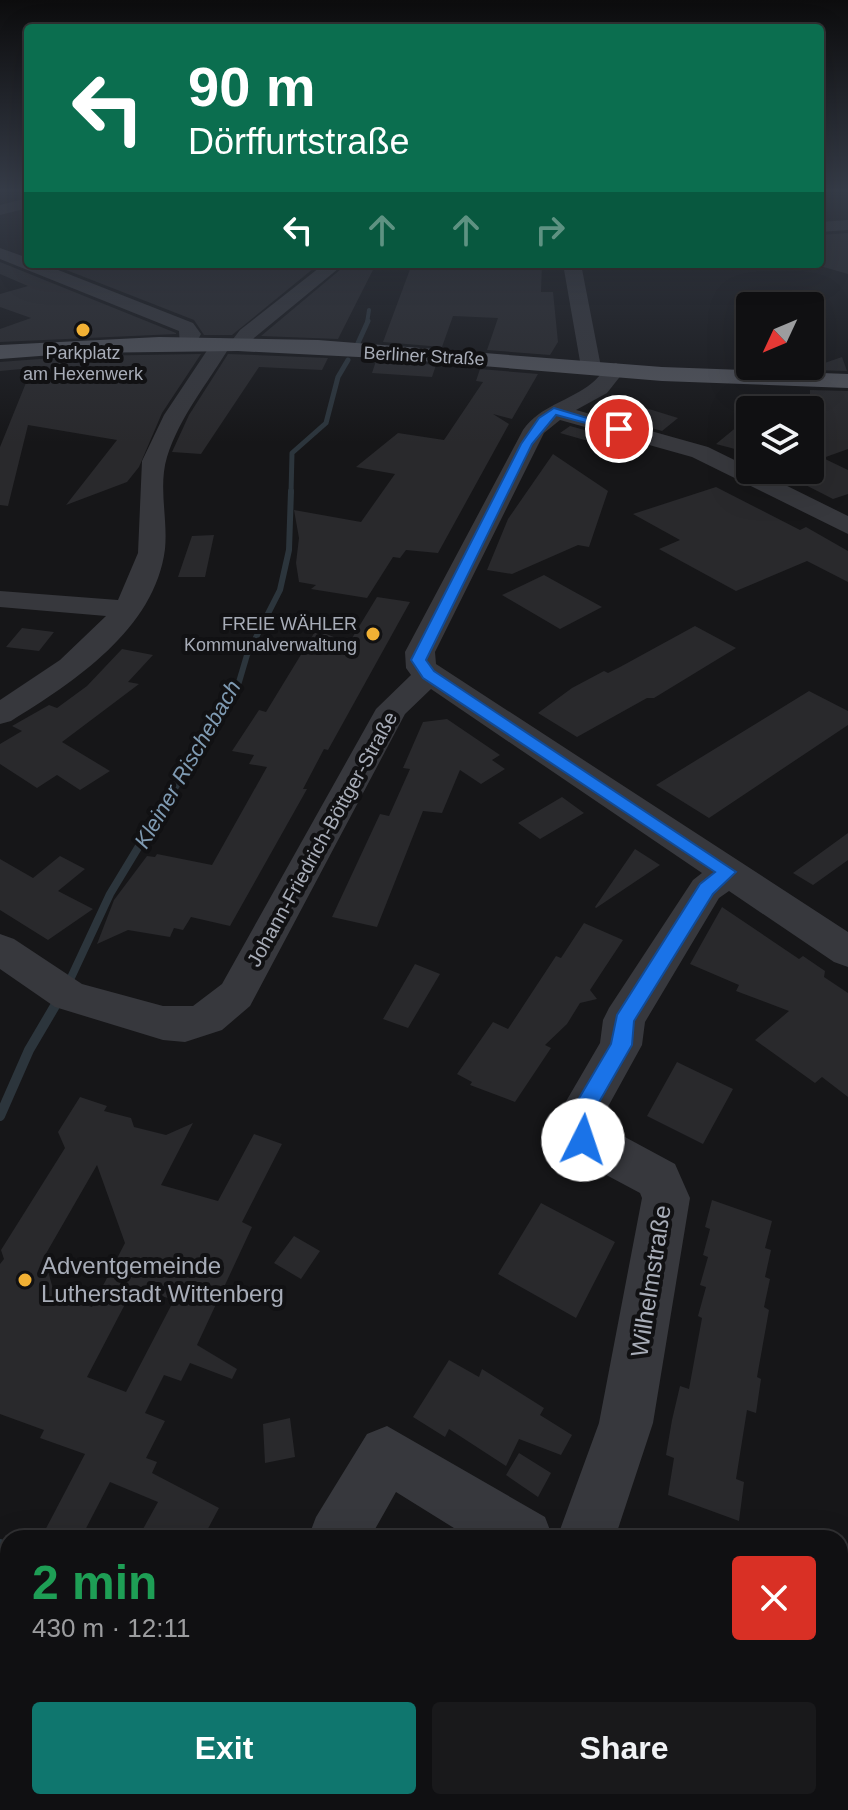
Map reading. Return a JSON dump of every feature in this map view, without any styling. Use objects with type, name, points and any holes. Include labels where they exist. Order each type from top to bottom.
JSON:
[{"type":"main road","name":"Berliner Straße","points":[[0,352],[105,344],[187,343],[848,381]]},
{"type":"street","points":[[54,274],[186,327],[191,334],[187,343]]},
{"type":"street","points":[[0,714],[73,664],[111,628],[125,609],[140,586],[150,556],[154,463],[172,419],[230,345],[322,274]]},
{"type":"street","points":[[573,274],[581,366],[547,401],[554,411],[700,452],[848,526]]},
{"type":"street","points":[[616,369],[603,386],[554,411],[526,444],[418,660],[428,675],[848,952]]},
{"type":"street","points":[[0,599],[125,609]]},
{"type":"street","name":"Johann-Friedrich-Böttger-Straße","points":[[0,949],[57,989],[163,1023],[185,1025],[207,1018],[236,995],[392,709],[428,675]]},
{"type":"street","name":"Wilhelmstraße","points":[[589,1530],[626,1423],[666,1198],[658,1179],[583,1140],[576,1122],[621,1045],[624,1020],[706,889],[727,872]]},
{"type":"street","points":[[342,1530],[387,1454],[511,1530]]},
{"type":"building","points":[[1,274],[31,274],[176,334],[0,342],[0,329],[31,318],[0,307],[0,294],[28,286]]},
{"type":"building","points":[[78,274],[306,274],[232,335],[204,335],[194,320]]},
{"type":"building","points":[[334,274],[371,274],[338,339],[261,336]]},
{"type":"building","points":[[408,274],[542,274],[541,292],[553,292],[558,342],[550,355],[487,350],[498,318],[453,316],[442,347],[383,342]]},
{"type":"building","points":[[201,354],[162,413],[139,467],[127,482],[66,505],[117,440],[28,425],[8,506],[0,505],[0,447],[32,368],[0,371],[0,362],[79,356]]},
{"type":"building","points":[[228,354],[328,358],[322,370],[259,367],[201,454],[172,452],[189,415]]},
{"type":"building","points":[[842,357],[847,371],[824,370],[824,363]]},
{"type":"building","points":[[376,361],[436,365],[432,377],[372,373]]},
{"type":"building","points":[[480,369],[538,374],[512,419],[493,414],[509,424],[438,553],[406,550],[400,558],[393,557],[367,598],[311,589],[316,585],[299,582],[296,563],[299,538],[294,510],[361,522],[395,474],[356,467],[398,433],[444,440],[483,382],[476,381]]},
{"type":"building","points":[[810,390],[848,391],[848,449],[824,458],[824,396],[810,396]]},
{"type":"building","points":[[611,399],[678,418],[662,431],[592,411]]},
{"type":"building","points":[[570,426],[643,446],[634,454],[560,433]]},
{"type":"building","points":[[736,428],[736,449],[716,444]]},
{"type":"building","points":[[553,454],[608,491],[589,547],[578,545],[512,574],[487,570],[508,519]]},
{"type":"building","points":[[824,458],[848,470],[848,494],[833,499],[804,484],[824,484]]},
{"type":"building","points":[[716,487],[800,530],[806,527],[848,551],[848,582],[807,561],[736,591],[659,549],[680,540],[633,514]]},
{"type":"building","points":[[214,535],[205,577],[178,577],[192,536]]},
{"type":"building","points":[[544,575],[602,607],[560,629],[502,595]]},
{"type":"building","points":[[377,597],[410,602],[328,750],[324,749],[303,789],[307,789],[230,926],[191,917],[183,930],[174,928],[170,937],[128,930],[97,944],[114,900],[147,856],[155,857],[157,854],[212,865],[267,767],[249,764],[254,755],[232,751],[259,710],[266,712],[316,630],[349,643]]},
{"type":"building","points":[[695,626],[736,648],[654,698],[647,698],[577,737],[538,713],[572,688],[604,671],[608,673],[620,667]]},
{"type":"building","points":[[22,628],[54,632],[39,651],[6,647]]},
{"type":"building","points":[[122,649],[153,655],[128,682],[139,684],[62,742],[110,771],[80,790],[57,775],[37,788],[0,764],[0,744],[22,731],[12,726],[49,705],[57,708],[87,686]]},
{"type":"building","points":[[809,691],[848,711],[848,725],[709,818],[656,785]]},
{"type":"building","points":[[447,719],[500,755],[492,760],[505,769],[481,784],[460,770],[442,813],[423,811],[377,927],[332,917],[380,814],[389,816],[410,769],[403,768],[423,722]]},
{"type":"building","points":[[562,797],[584,813],[540,839],[518,823]]},
{"type":"building","points":[[848,833],[848,860],[813,885],[793,873]]},
{"type":"building","points":[[635,849],[660,865],[596,908],[595,907]]},
{"type":"building","points":[[60,856],[85,869],[58,891],[93,909],[48,940],[0,910],[0,859],[33,878]]},
{"type":"building","points":[[722,907],[799,959],[803,956],[825,971],[824,977],[848,993],[848,1097],[822,1077],[815,1083],[755,1040],[789,1011],[736,991],[739,985],[690,964]]},
{"type":"building","points":[[584,923],[623,940],[590,990],[597,999],[580,1003],[567,1024],[545,1045],[551,1048],[515,1102],[470,1085],[472,1082],[457,1074],[493,1022],[508,1029],[556,956],[561,958]]},
{"type":"building","points":[[415,964],[440,974],[408,1028],[383,1019]]},
{"type":"building","points":[[677,1062],[733,1089],[703,1144],[647,1116]]},
{"type":"building","points":[[80,1097],[107,1106],[104,1111],[131,1118],[134,1127],[166,1135],[193,1123],[161,1185],[218,1201],[254,1134],[282,1144],[242,1222],[252,1227],[197,1345],[237,1369],[232,1379],[190,1363],[181,1381],[164,1375],[145,1413],[165,1421],[146,1458],[157,1462],[152,1473],[219,1508],[207,1530],[142,1530],[158,1502],[110,1482],[85,1530],[45,1530],[85,1454],[40,1438],[44,1430],[0,1414],[0,1264],[4,1259],[1,1250],[65,1148],[58,1132]],"holes":[[[97,1165],[125,1243],[92,1307],[55,1296],[44,1257]],[[134,1287],[174,1300],[126,1392],[87,1377]]]},
{"type":"building","points":[[712,1200],[772,1221],[765,1248],[771,1250],[765,1277],[770,1279],[764,1307],[769,1310],[757,1377],[761,1379],[756,1413],[747,1410],[736,1479],[744,1482],[739,1521],[668,1495],[674,1458],[666,1455],[680,1386],[689,1389],[702,1318],[698,1316],[706,1287],[700,1285],[708,1257],[703,1255],[710,1229],[705,1227]]},
{"type":"building","points":[[541,1203],[615,1242],[576,1318],[498,1274]]},
{"type":"building","points":[[294,1236],[320,1251],[301,1279],[274,1263]]},
{"type":"building","points":[[449,1360],[479,1377],[482,1369],[544,1408],[540,1415],[572,1435],[561,1455],[519,1439],[506,1466],[449,1429],[445,1437],[413,1417]]},
{"type":"building","points":[[290,1418],[295,1457],[265,1463],[263,1424]]},
{"type":"building","points":[[519,1453],[551,1473],[538,1497],[506,1475]]},
{"type":"waterway","name":"Kleiner Rischebach","points":[[367,323],[369,310]]},
{"type":"waterway","name":"Kleiner Rischebach","points":[[358,343],[368,321]]},
{"type":"waterway","name":"Kleiner Rischebach","points":[[291,493],[292,453],[326,423],[338,377],[348,360]]},
{"type":"waterway","name":"Kleiner Rischebach","points":[[221,711],[239,682],[247,655],[280,590],[289,550],[291,491]]},
{"type":"waterway","name":"Kleiner Rischebach","points":[[68,984],[110,894],[222,709]]},
{"type":"waterway","name":"Kleiner Rischebach","points":[[0,1116],[29,1050],[59,999]]},
{"type":"place","name":"Parkplatz am Hexenwerk","points":[[83,330]]},
{"type":"place","name":"FREIE WÄHLER Kommunalverwaltung","points":[[373,634]]},
{"type":"place","name":"Adventgemeinde Lutherstadt Wittenberg","points":[[25,1280]]},
{"type":"route","points":[[583,1140],[576,1122],[621,1045],[624,1020],[706,889],[727,872],[428,675],[418,660],[534,430],[554,411],[619,429]]}]
